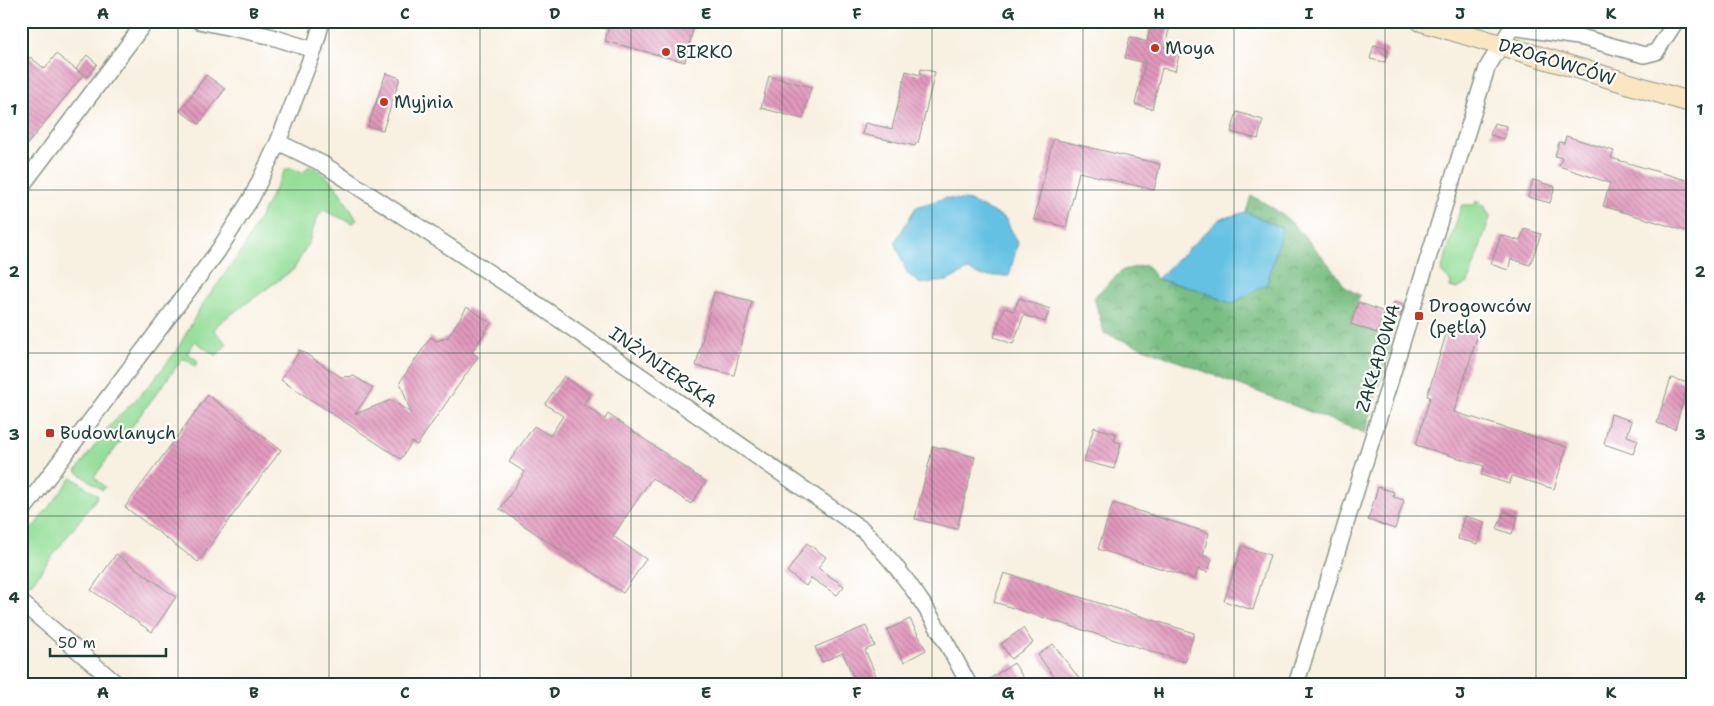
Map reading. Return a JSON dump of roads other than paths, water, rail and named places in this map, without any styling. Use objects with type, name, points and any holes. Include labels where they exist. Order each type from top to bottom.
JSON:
[{"type":"main road","name":"DROGOWCÓW","points":[[1421,21],[1693,103]]},
{"type":"street","points":[[21,187],[146,21]]},
{"type":"street","points":[[199,21],[269,36],[314,50]]},
{"type":"street","points":[[21,513],[218,251],[252,197],[278,142],[314,50],[322,21]]},
{"type":"street","name":"ZAKŁADOWA","points":[[1296,685],[1487,68],[1512,28],[1584,38],[1644,55],[1656,52],[1676,21]]},
{"type":"street","name":"INŻYNIERSKA","points":[[278,142],[323,164],[452,247],[863,530],[888,555],[918,595],[934,619],[968,685]]},
{"type":"street","points":[[21,602],[118,685]]},
{"type":"water","points":[[945,198],[970,201],[1005,218],[1018,243],[1009,276],[983,276],[968,270],[947,281],[920,284],[907,273],[895,242],[916,207]]},
{"type":"water","points":[[1246,212],[1282,228],[1267,284],[1232,304],[1199,290],[1157,279],[1220,219]]},
{"type":"place","name":"Moya","points":[[1155,48]]},
{"type":"place","name":"BIRKO","points":[[666,52]]},
{"type":"place","name":"Myjnia","points":[[384,102]]},
{"type":"place","name":"Drogowców (pętla)","points":[[1419,316]]},
{"type":"place","name":"Budowlanych","points":[[50,433]]}]
